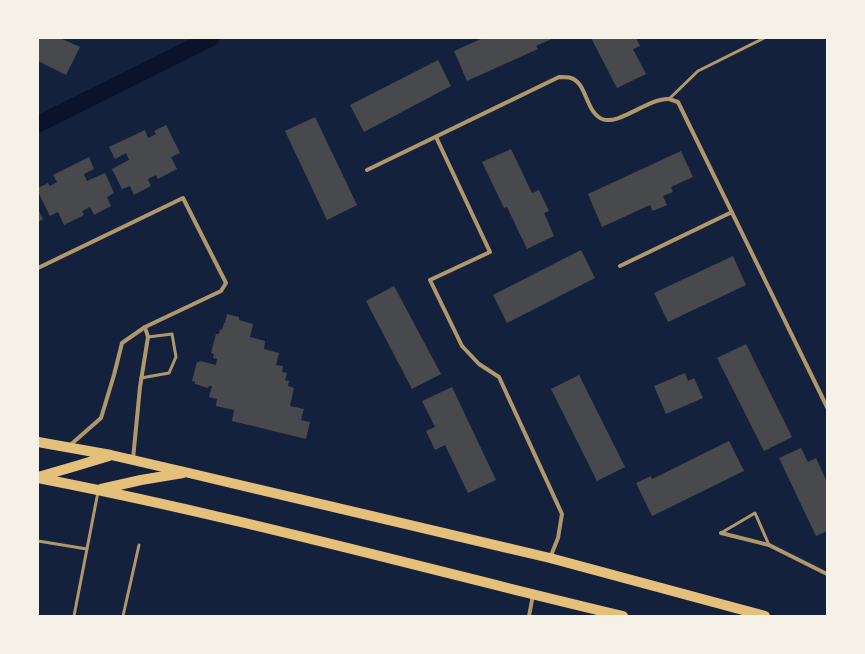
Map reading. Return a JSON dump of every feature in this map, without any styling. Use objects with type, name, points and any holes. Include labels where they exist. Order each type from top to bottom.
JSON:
[{"type":"main road","points":[[38,442],[111,455],[189,472],[550,558],[765,616]]},
{"type":"main road","points":[[38,477],[111,455]]},
{"type":"main road","points":[[98,490],[141,480],[189,472]]},
{"type":"main road","points":[[38,477],[306,538],[623,616]]},
{"type":"street","points":[[367,170],[559,77],[571,78],[578,82],[593,112],[603,119],[616,119],[652,102],[669,99],[678,102],[827,407]]},
{"type":"street","points":[[436,136],[490,252],[430,280],[462,346],[479,364],[499,377],[562,514],[558,538],[550,558]]},
{"type":"street","points":[[38,268],[183,198],[226,283],[221,291],[145,327],[122,343],[101,418],[68,447]]},
{"type":"street","points":[[620,266],[732,212]]},
{"type":"street","points":[[133,460],[141,378],[148,337],[145,327]]},
{"type":"street","points":[[721,533],[770,545],[827,574]]},
{"type":"street","points":[[529,616],[534,595]]},
{"type":"lane","points":[[669,99],[698,71],[764,38]]},
{"type":"lane","points":[[141,378],[169,374],[176,357],[172,334],[148,337]]},
{"type":"lane","points":[[74,616],[98,490]]},
{"type":"lane","points":[[721,533],[755,513],[770,545]]},
{"type":"lane","points":[[38,541],[87,549]]},
{"type":"lane","points":[[123,616],[139,545]]},
{"type":"building","points":[[38,38],[60,38],[80,47],[66,75],[38,61]]},
{"type":"building","points":[[483,38],[554,38],[536,46],[538,49],[467,81],[454,51]]},
{"type":"building","points":[[591,38],[636,38],[640,46],[633,49],[646,74],[617,88]]},
{"type":"building","points":[[438,60],[451,86],[364,132],[350,105]]},
{"type":"building","points":[[315,117],[357,205],[327,220],[285,131]]},
{"type":"building","points":[[166,125],[180,153],[171,157],[177,169],[158,179],[156,175],[148,179],[151,186],[134,195],[130,186],[122,189],[112,169],[129,160],[126,153],[115,159],[109,147],[145,130],[148,138],[156,134],[154,131]]},
{"type":"building","points":[[511,149],[532,193],[539,190],[549,211],[544,213],[554,236],[527,249],[507,207],[504,208],[482,162]]},
{"type":"building","points":[[681,151],[693,177],[671,187],[673,192],[663,196],[667,205],[653,211],[650,205],[602,227],[588,194]]},
{"type":"building","points":[[89,157],[94,169],[84,174],[87,181],[105,173],[114,193],[107,197],[111,206],[94,215],[90,207],[82,211],[84,215],[64,225],[58,212],[50,216],[38,192],[38,188],[48,183],[50,186],[57,182],[53,175]]},
{"type":"building","points":[[38,209],[43,219],[38,222]]},
{"type":"building","points":[[581,250],[595,278],[507,323],[493,295]]},
{"type":"building","points":[[733,256],[746,285],[668,322],[654,293]]},
{"type":"building","points":[[394,286],[441,374],[412,389],[366,301]]},
{"type":"building","points":[[227,314],[239,317],[239,320],[253,324],[250,337],[265,341],[264,349],[279,353],[276,365],[283,366],[282,372],[287,373],[285,380],[289,381],[288,386],[294,388],[290,406],[304,409],[301,420],[310,422],[306,439],[232,421],[234,410],[216,406],[217,399],[209,397],[212,386],[209,386],[208,388],[195,384],[195,382],[192,381],[197,362],[200,361],[216,365],[217,359],[213,358],[214,354],[211,353],[216,334],[219,334],[220,329],[222,330]]},
{"type":"building","points":[[746,344],[792,437],[764,451],[717,358]]},
{"type":"building","points":[[685,373],[688,381],[694,378],[703,398],[666,414],[654,386]]},
{"type":"building","points":[[579,375],[625,467],[597,481],[551,389]]},
{"type":"building","points":[[452,387],[496,480],[468,493],[445,445],[435,450],[426,431],[435,427],[422,401]]},
{"type":"building","points":[[729,441],[744,471],[652,516],[636,483],[651,476],[652,479]]},
{"type":"building","points":[[801,448],[808,462],[816,458],[827,482],[827,531],[816,536],[779,458]]},
{"type":"waterway","points":[[38,124],[211,38]]}]
